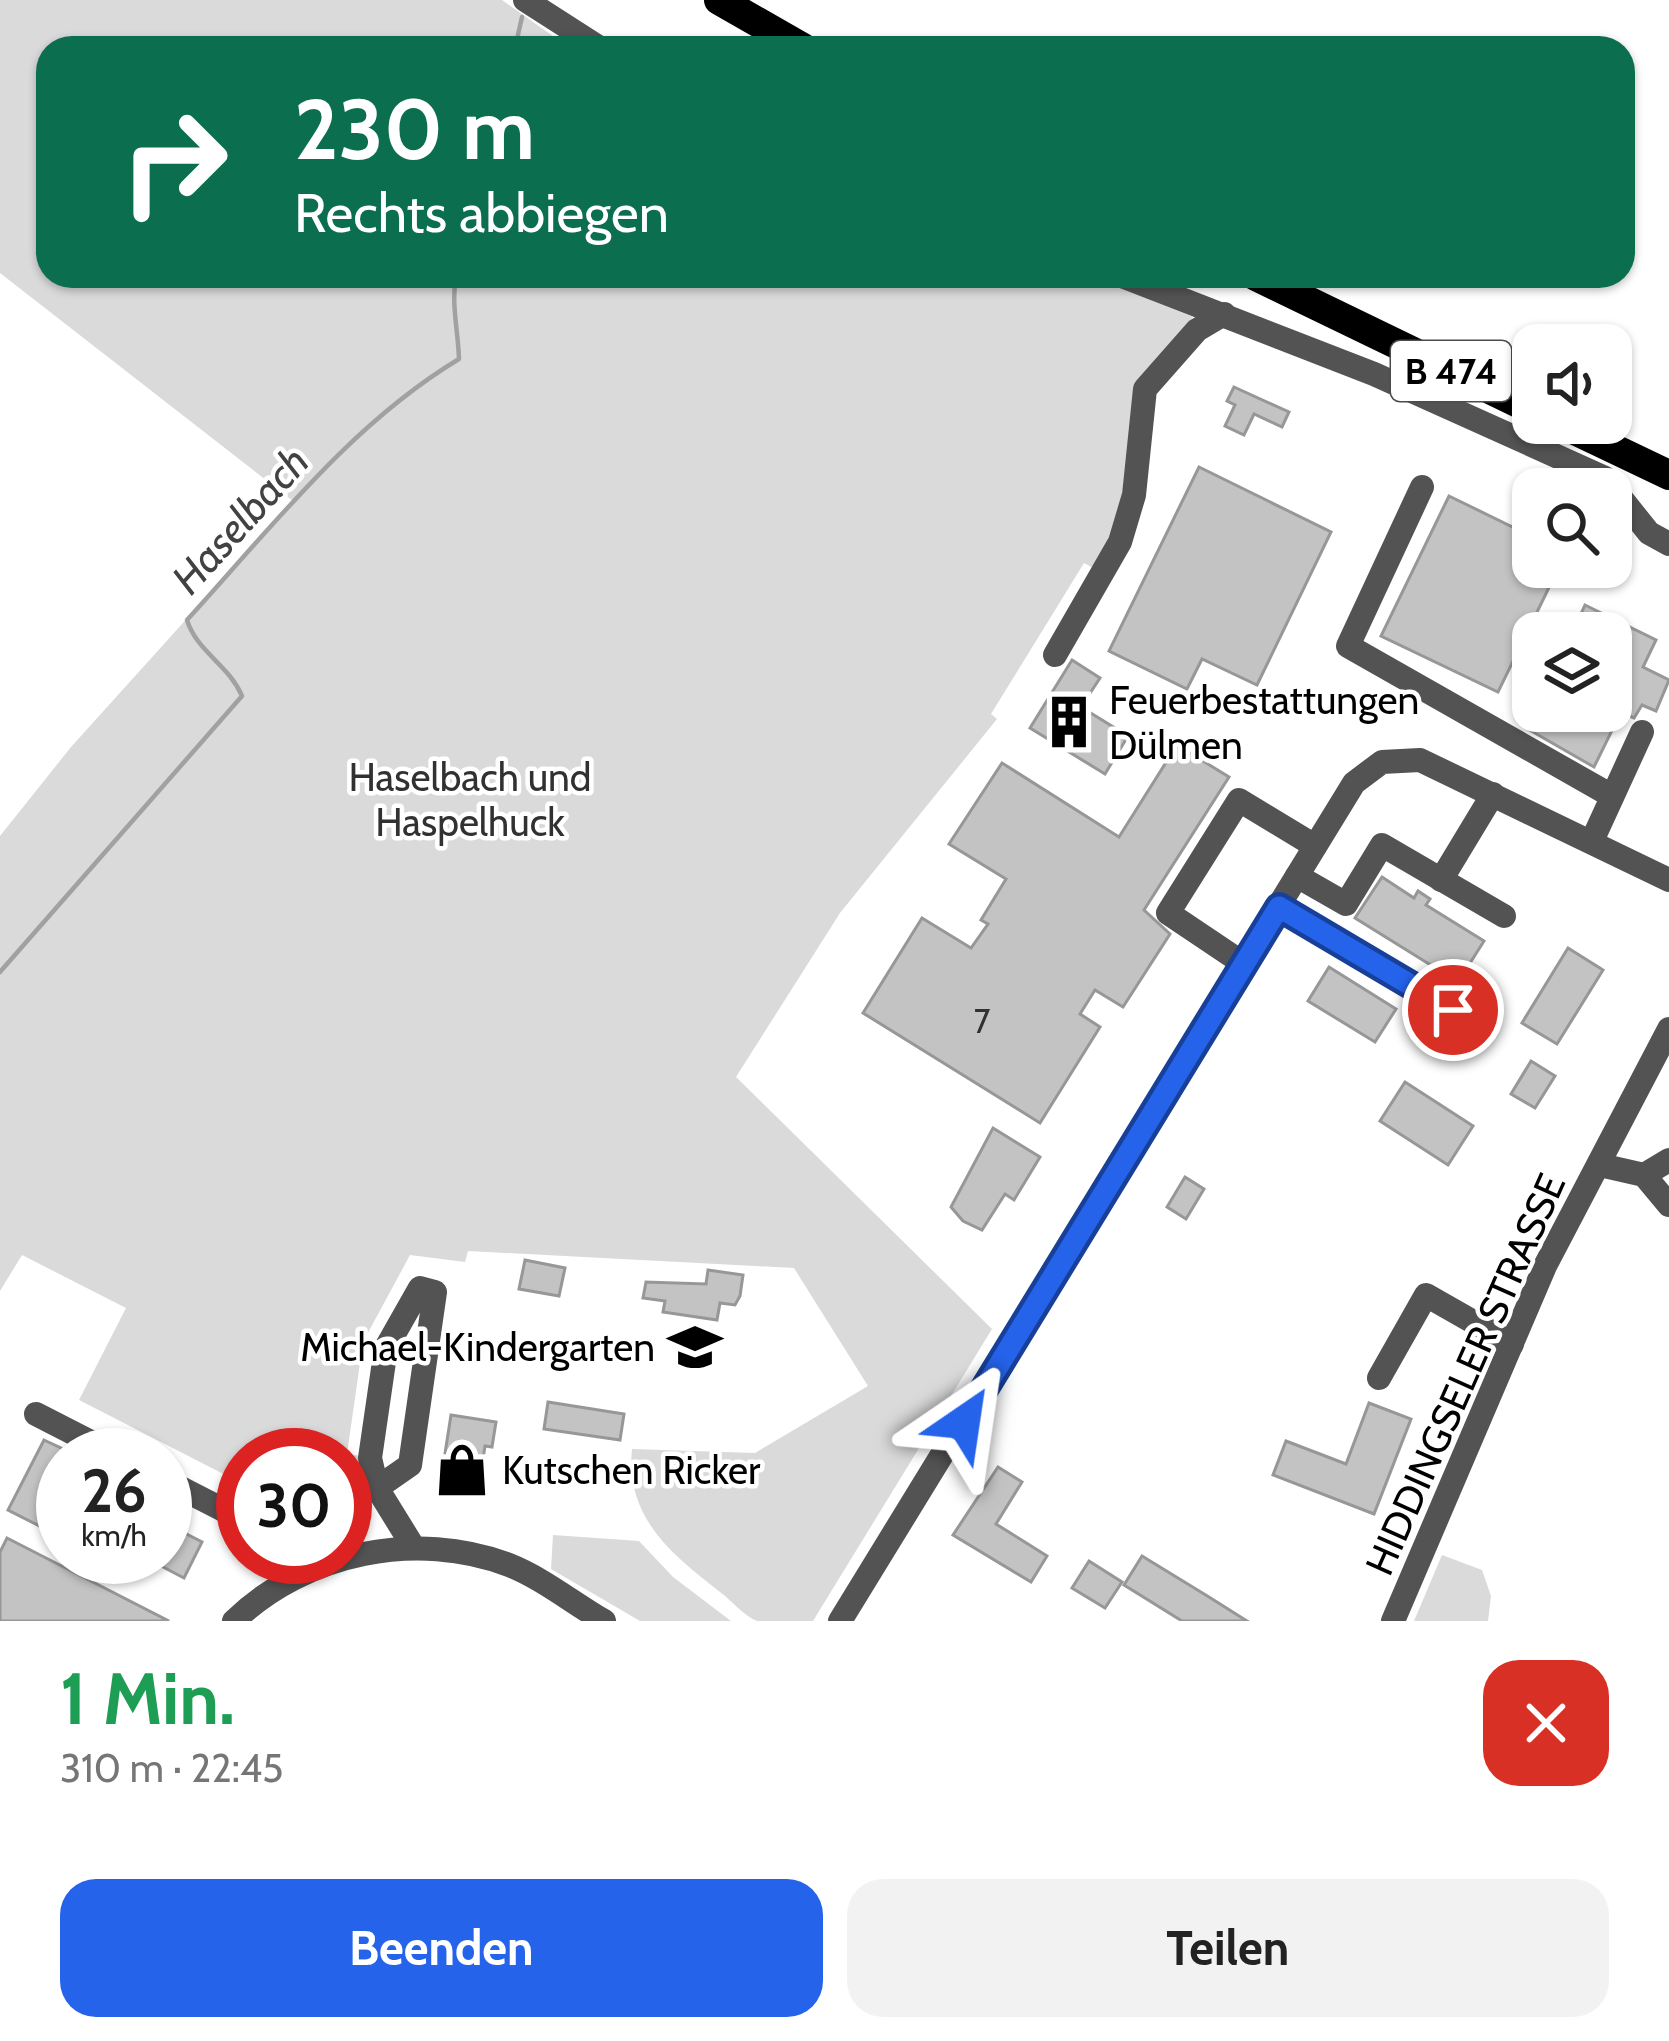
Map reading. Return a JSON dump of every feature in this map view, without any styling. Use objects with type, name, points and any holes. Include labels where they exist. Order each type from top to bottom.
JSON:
[{"type":"main road","points":[[719,0],[782,36]]},
{"type":"main road","name":"B 474","points":[[1281,288],[1512,400]]},
{"type":"main road","name":"B 474","points":[[1604,444],[1669,475]]},
{"type":"street","points":[[524,0],[581,36]]},
{"type":"street","points":[[1154,288],[1374,374],[1605,478],[1649,533],[1669,544]]},
{"type":"street","points":[[1055,655],[1120,542],[1133,495],[1145,389],[1197,330],[1224,314]]},
{"type":"street","points":[[1422,487],[1348,646],[1612,796]]},
{"type":"street","points":[[1592,841],[1642,732]]},
{"type":"street","points":[[840,1621],[1354,783],[1382,762],[1420,760],[1669,880]]},
{"type":"street","points":[[1442,880],[1493,794]]},
{"type":"street","points":[[1244,964],[1168,913],[1239,800],[1316,846]]},
{"type":"street","points":[[1298,876],[1346,904],[1382,845],[1504,916]]},
{"type":"street","points":[[1279,907],[1453,1010]]},
{"type":"street","name":"HIDDINGSELER STRASSE","points":[[1394,1621],[1545,1266],[1669,1029]]},
{"type":"street","points":[[1644,1175],[1669,1160]]},
{"type":"street","points":[[1600,1165],[1644,1175],[1669,1205]]},
{"type":"street","points":[[377,1488],[410,1465],[435,1292],[420,1288],[386,1348],[370,1458],[377,1488],[414,1547]]},
{"type":"street","points":[[1379,1378],[1426,1295],[1512,1344]]},
{"type":"street","points":[[36,1414],[63,1428]]},
{"type":"street","points":[[372,1553],[414,1547],[466,1552],[512,1566],[593,1618]]},
{"type":"street","points":[[235,1621],[285,1584]]},
{"type":"green space","name":"Haselbach und Haspelhuck","points":[[0,0],[502,0],[553,36],[36,36],[36,288],[1122,288],[1193,317],[1134,396],[1119,522],[1093,568],[1084,563],[991,714],[997,719],[840,913],[736,1077],[992,1329],[813,1621],[757,1621],[742,1612],[655,1532],[636,1495],[632,1473],[632,1449],[755,1453],[868,1386],[794,1268],[468,1251],[465,1262],[410,1255],[363,1342],[351,1428],[216,1428],[216,1470],[192,1458],[192,1428],[134,1428],[79,1400],[126,1308],[22,1255],[0,1291],[0,836],[71,747],[293,501],[0,273]]},
{"type":"green space","points":[[553,1535],[639,1541],[673,1577],[731,1621],[640,1621],[551,1569]]},
{"type":"green space","points":[[1442,1555],[1482,1570],[1491,1596],[1488,1621],[1414,1621]]},
{"type":"building","points":[[1234,387],[1289,412],[1282,427],[1254,414],[1244,435],[1225,426],[1235,405],[1227,401]]},
{"type":"building","points":[[1199,467],[1331,532],[1257,685],[1202,659],[1187,689],[1109,651]]},
{"type":"building","points":[[1449,496],[1512,527],[1512,588],[1549,588],[1537,612],[1512,612],[1512,663],[1498,692],[1381,636]]},
{"type":"building","points":[[1632,628],[1656,640],[1643,667],[1669,680],[1656,711],[1642,705],[1634,718]]},
{"type":"building","name":"Feuerbestattungen Dülmen","points":[[1072,660],[1100,678],[1081,707],[1128,736],[1105,774],[1030,728]]},
{"type":"building","points":[[1533,732],[1611,732],[1594,767]]},
{"type":"building","points":[[1177,745],[1229,777],[1144,910],[1170,934],[1123,1007],[1095,990],[1080,1014],[1100,1027],[1040,1123],[863,1013],[922,918],[971,948],[988,924],[981,920],[1006,879],[949,844],[1002,763],[1119,837]]},
{"type":"building","points":[[1382,877],[1414,898],[1418,891],[1430,899],[1426,905],[1484,941],[1458,982],[1355,918]]},
{"type":"building","points":[[1568,948],[1603,970],[1557,1044],[1522,1023]]},
{"type":"building","points":[[1329,967],[1396,1009],[1375,1042],[1308,1001]]},
{"type":"building","points":[[1531,1061],[1555,1076],[1535,1108],[1511,1094]]},
{"type":"building","points":[[1405,1082],[1473,1126],[1448,1165],[1380,1121]]},
{"type":"building","points":[[993,1128],[1040,1157],[1014,1200],[1005,1194],[982,1230],[963,1221],[951,1207]]},
{"type":"building","points":[[1185,1177],[1204,1189],[1186,1219],[1167,1207]]},
{"type":"building","points":[[525,1260],[565,1268],[559,1296],[519,1289]]},
{"type":"building","points":[[708,1270],[743,1275],[735,1305],[720,1303],[717,1320],[663,1312],[665,1301],[643,1298],[646,1282],[706,1284]]},
{"type":"building","points":[[548,1402],[624,1414],[620,1440],[544,1429]]},
{"type":"building","points":[[1369,1403],[1411,1419],[1374,1514],[1273,1475],[1286,1441],[1346,1464]]},
{"type":"building","name":"Kutschen Ricker","points":[[451,1415],[496,1422],[492,1447],[485,1446],[477,1498],[439,1492]]},
{"type":"building","points":[[36,1456],[36,1524],[8,1510]]},
{"type":"building","points":[[998,1467],[1022,1482],[996,1524],[1047,1556],[1031,1582],[953,1535]]},
{"type":"building","points":[[192,1537],[202,1542],[192,1562]]},
{"type":"building","points":[[7,1538],[36,1553],[36,1584],[97,1584],[169,1621],[0,1621],[0,1552]]},
{"type":"building","points":[[1142,1556],[1247,1621],[1182,1621],[1124,1585]]},
{"type":"building","points":[[1089,1561],[1122,1582],[1105,1608],[1072,1588]]},
{"type":"waterway","name":"Haselbach","points":[[518,36],[522,17]]},
{"type":"waterway","name":"Haselbach","points":[[0,972],[242,696],[187,620],[348,446],[459,359],[455,288]]},
{"type":"place","name":"Feuerbestattungen Dülmen","points":[[1069,722]]},
{"type":"place","name":"Michael-Kindergarten","points":[[695,1347]]},
{"type":"place","name":"Kutschen Ricker","points":[[462,1470]]},
{"type":"route","points":[[964,1422],[1279,907],[1453,1010]]}]
